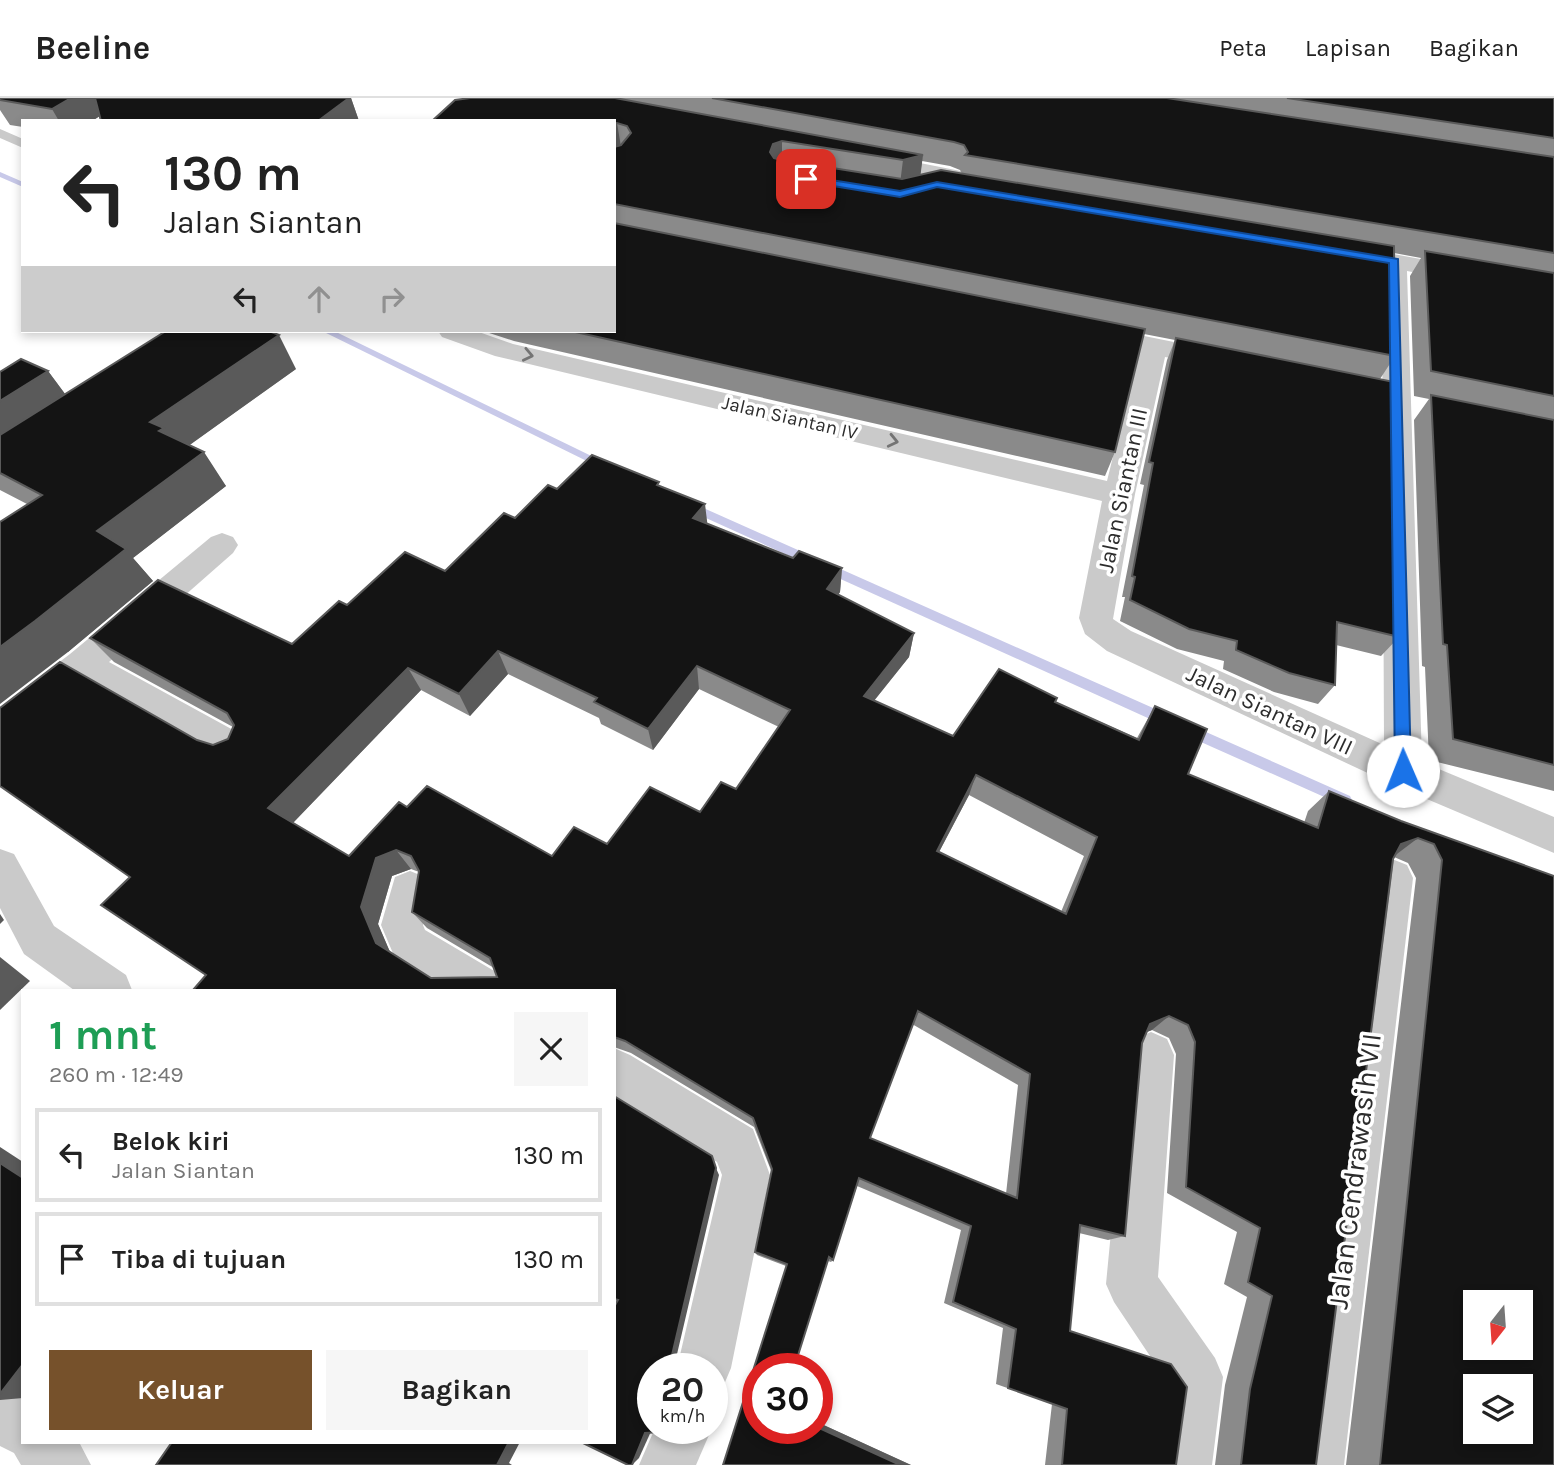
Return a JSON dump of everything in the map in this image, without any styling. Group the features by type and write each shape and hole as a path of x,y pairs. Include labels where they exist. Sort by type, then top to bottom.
{"street":[{"path":"850,157 1000,190 937,185 912,191"},
{"path":"1326,249 1554,290"},
{"path":"1394,261 1403,771"},
{"path":"1059,327 1248,366"},
{"name":"Jalan Siantan IV","path":"460,333 505,350 1119,494"},
{"name":"Jalan Siantan III","path":"1103,632 1097,625 1096,618 1119,494 1154,346"},
{"path":"0,728 83,664 222,545"},
{"name":"Jalan Siantan VIII","path":"1103,632 1403,771 1554,835"},
{"path":"83,664 233,748"},
{"path":"0,867 39,940 109,989"},
{"name":"Jalan Cendrawasih VII","path":"1316,1465 1392,878"},
{"path":"410,890 402,925 410,944 483,989"},
{"path":"1151,1055 1132,1284 1196,1377 1184,1465"},
{"path":"616,1072 736,1146 746,1175 707,1353"},
{"path":"0,1409 21,1427"},
{"path":"39,1444 63,1465"},
{"path":"667,1465 677,1444"}],"lane":[{"path":"0,133 21,143"}],"building":[{"path":"0,98 71,98 52,109"},
{"path":"95,98 349,98 321,119 100,119"},
{"path":"615,98 923,155 903,160 782,141 773,144 770,152 774,158 782,160 902,179 941,170 1394,246 1395,356 616,204 616,146 621,145 631,133 627,126 616,123 616,119 434,119 455,100"},
{"path":"712,98 1167,98 1554,157 1554,253 965,155 968,152 964,145 954,142"},
{"path":"1287,98 1554,98 1554,138"},
{"path":"616,223 1145,329 1115,452 580,333 616,333"},
{"path":"1425,251 1554,273 1554,396 1431,371"},
{"path":"163,333 279,335 150,422 164,428 159,431 204,452 97,531 126,549 0,647 0,522 42,495 0,473 0,435"},
{"path":"1176,338 1394,382 1399,637 1337,622 1335,685 1289,673 1236,650 1237,641 1189,629 1130,600 1153,463 1149,462"},
{"path":"21,359 48,371 0,401 0,372"},
{"path":"1431,395 1554,420 1554,765 1453,739 1447,645 1443,644"},
{"path":"592,455 705,504 693,518 793,558 799,551 842,568 827,589 914,633 864,696 953,736 999,669 1057,698 1055,702 1139,740 1155,706 1207,729 1188,774 1318,828 1329,791 1401,821 1554,876 1554,1465 1380,1465 1442,860 1434,844 1418,838 1401,844 1393,859 1316,1465 1241,1465 1250,1389 1272,1296 1248,1282 1260,1228 1186,1187 1195,1042 1188,1025 1169,1016 1150,1024 1142,1043 1125,1236 1080,1225 1070,1331 1171,1364 1187,1387 1176,1465 1062,1465 1067,1409 1008,1388 1016,1329 953,1302 971,1226 859,1178 833,1260 829,1257 799,1353 759,1353 787,1264 755,1252 772,1169 753,1118 616,1038 616,989 194,989 206,975 101,905 130,877 0,786 0,708 60,662 197,740 213,745 228,739 234,725 227,713 90,638 158,580 292,644 339,601 347,605 405,552 445,571 504,513 515,518 548,485 557,489","holes":["498,651 597,698 594,702 648,729 697,666 790,710 736,789 721,782 700,812 650,787 607,844 574,827 552,856 427,786 407,807 399,802 349,856 268,808 408,668 459,694","976,775 1097,837 1066,914 937,851","396,850 411,856 419,871 412,912 490,958 497,977 431,978 376,943 361,907 376,858","918,1011 1030,1074 1017,1198 870,1138"]},
{"path":"616,1097 712,1156 716,1168 673,1353 637,1353 637,1444 641,1444 632,1465 585,1444 616,1444"},
{"path":"0,1163 21,1177 21,1367 0,1394"},
{"path":"742,1405 742,1444 833,1444 833,1434 900,1465 723,1465"},
{"path":"171,1444 508,1444 497,1465 156,1465"}],"waterway":[{"path":"0,174 21,184"},
{"path":"331,333 605,465"},
{"path":"690,506 1166,720"},
{"path":"1188,730 1345,800"}],"route":[{"path":"806,179 900,194 937,185 1394,261 1403,771"}]}
